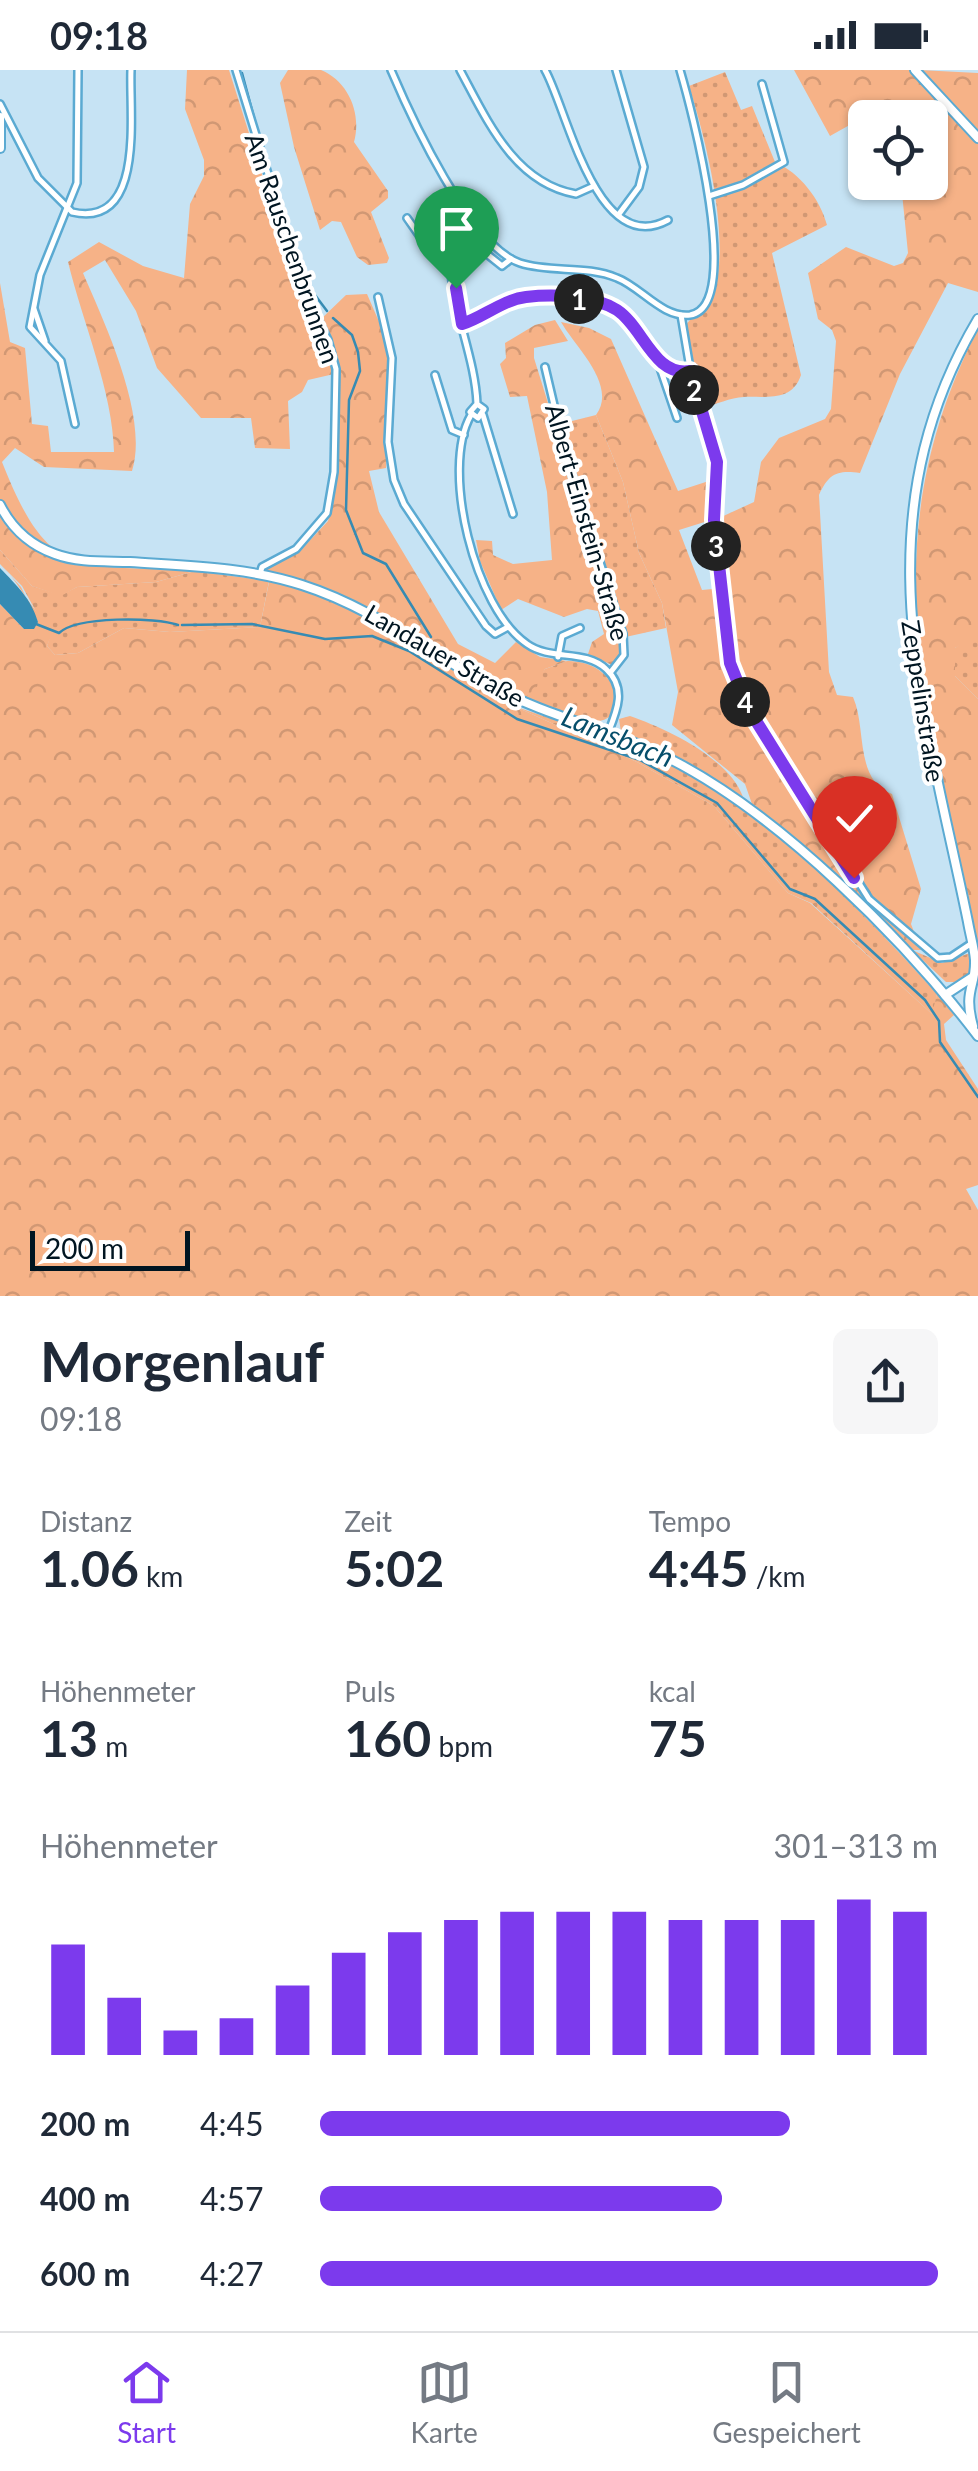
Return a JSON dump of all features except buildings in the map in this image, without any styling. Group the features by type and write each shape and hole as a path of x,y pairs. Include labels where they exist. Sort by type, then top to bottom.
{"main road":[{"path":"914,70 978,138"},
{"path":"0,118 0,148"},
{"name":"Zeppelinstraße","path":"976,1033 972,943 924,733 912,656 910,570 918,473 952,372 978,318"},
{"name":"Landauer Straße","path":"0,505 24,536 59,556 260,574 357,605 496,689 688,768 745,807 848,894 976,1033"},
{"path":"947,998 971,979"}],"street":[{"path":"75,424 62,361 30,330 33,305 79,168 78,70"},
{"path":"0,104 38,178 67,210 81,214 102,210 126,184 131,70"},
{"name":"Am Rauschenbrunnen","path":"236,70 304,290 328,340 336,369 334,472 327,513 304,542 264,565 260,574"},
{"path":"391,70 440,170 480,229 512,259 612,276 681,314 698,312 712,284 709,196 680,70"},
{"path":"460,70 495,132 532,176 571,194 582,194 594,186"},
{"path":"545,70 563,106 582,166 594,186 619,214 642,225 668,220"},
{"path":"616,70 644,167 640,187 619,214"},
{"path":"709,196 743,186 784,162 762,84"},
{"path":"407,218 433,255 450,253"},
{"path":"512,259 506,266 499,265 464,238 452,241 450,253 476,404 464,435 460,489 468,534 482,578 508,628 530,646 558,657 589,659 610,672"},
{"path":"378,297 392,350 388,442 394,480 404,504 486,626 496,634 508,628"},
{"path":"462,324 524,297 588,299 607,304 627,318 657,358 675,371 690,371"},
{"path":"681,314 690,371 717,462 714,520 724,637 742,696 854,878 882,914 938,958 951,957 972,943"},
{"path":"657,358 677,418"},
{"name":"Albert-Einstein-Straße","path":"546,366 563,444 623,634 624,654 610,672 619,697 608,733"},
{"path":"435,375 452,430 464,435"},
{"path":"476,404 482,406 489,423 514,514"},
{"path":"471,415 483,415"},
{"path":"558,657 562,636 580,628"}],"green space":[{"path":"187,70 229,70 300,294 330,350 334,374 308,380 302,392 288,401 290,449 255,448 251,418 201,418 157,368 136,311 105,260 83,273 113,344 130,398 136,449 132,471 44,467 15,448 2,462 36,529 53,548 72,559 122,568 195,571 156,582 77,587 61,596 32,586 0,550 0,283 10,342 25,348 32,424 48,426 51,452 114,452 109,406 68,262 99,242 143,266 184,278 190,204 204,176 204,160 185,109"},
{"path":"288,70 321,70 339,82 351,99 356,120 354,142 388,191 388,198 371,212 389,258 387,263 368,265 357,257 341,222 332,221 320,230 294,147 280,83"},
{"path":"794,70 912,70 940,100 848,100 848,126 830,136"},
{"path":"919,70 978,73 978,292 948,283 900,374 860,473 834,475 819,495 829,672 837,695 853,697 872,777 892,794 921,889 911,924 921,950 912,950 831,870 752,804 745,784 672,725 678,692 662,603 639,553 623,482 596,415 602,391 598,379 561,322 589,328 611,339 678,491 715,479 711,520 679,530 702,590 723,588 719,518 754,502 761,462 779,438 825,419 831,409 836,341 832,330 818,319 808,273 846,247 894,266 903,263 908,253 903,200 948,200 948,108 972,134 977,130"},
{"path":"725,72 741,110 752,106 775,162 808,188 827,225 772,253 801,375 797,384 778,396 739,398 703,408 685,327 712,300 720,245 709,161 689,86"},
{"path":"367,294 387,340 391,380 386,468 369,471 379,512 458,644 495,663 516,642 540,657 567,661 545,669 534,690 514,706 637,762 714,806 788,893 810,903 932,1014 937,994 954,1015 944,1024 946,1040 978,1089 978,1185 966,1189 978,1210 978,1296 0,1296 0,604 24,629 38,622 26,597 54,629 47,646 55,655 78,653 124,628 170,632 260,627 269,582 264,570 300,551 328,521 334,497 338,371 320,320 346,295"},
{"path":"555,320 568,341 534,348 534,358 621,638 622,655 612,665 588,654 592,642 604,634 598,611 587,609 564,617 518,599 501,610 480,561 476,540 492,541 493,555 513,564 552,560 547,492 527,396 510,397 500,364 506,358 505,343 535,325"},
{"path":"978,329 978,635 955,648 955,676 978,699 978,953 928,714 918,639 916,564 924,488 943,410"},
{"path":"596,415 623,482 639,553 662,603 666,628 621,638 552,426"},
{"path":"0,550 32,586 61,595 77,587 156,582 195,571 269,581 260,627 170,632 124,628 78,653 55,655 47,646 50,637 22,586 0,564"},
{"path":"978,635 978,699 955,676 955,648"},
{"path":"567,661 584,663 608,678 616,700 609,717 581,720 524,698 545,669"},
{"path":"514,706 649,755 691,776 759,822 853,904 937,994 933,1015 811,903 788,893 714,806 637,762"},
{"path":"630,716 678,737 711,758 736,783 743,797 666,751 621,732 619,719"},
{"path":"912,950 942,963 970,953 970,972 960,982 946,982"}],"water":[{"path":"0,568 32,606 38,622 34,629 24,629 0,604"}],"waterway":[{"path":"242,73 256,125"},
{"path":"276,190 306,283 327,311"},
{"path":"333,318 352,335 360,371 349,400 346,510 363,553 386,564 431,637"},
{"name":"Lamsbach","path":"36,624 59,633 82,623 117,620 178,625"},
{"name":"Lamsbach","path":"182,625 252,624 325,639 372,636 409,651 517,719 640,760 717,803 790,889 815,899 925,1000 939,1021 940,1042 978,1097"}],"route":[{"path":"456,288 462,324 524,297 588,299 607,304 632,323 660,362 675,371 690,371 717,462 714,520 724,637 730,663 748,708 854,878"}]}
